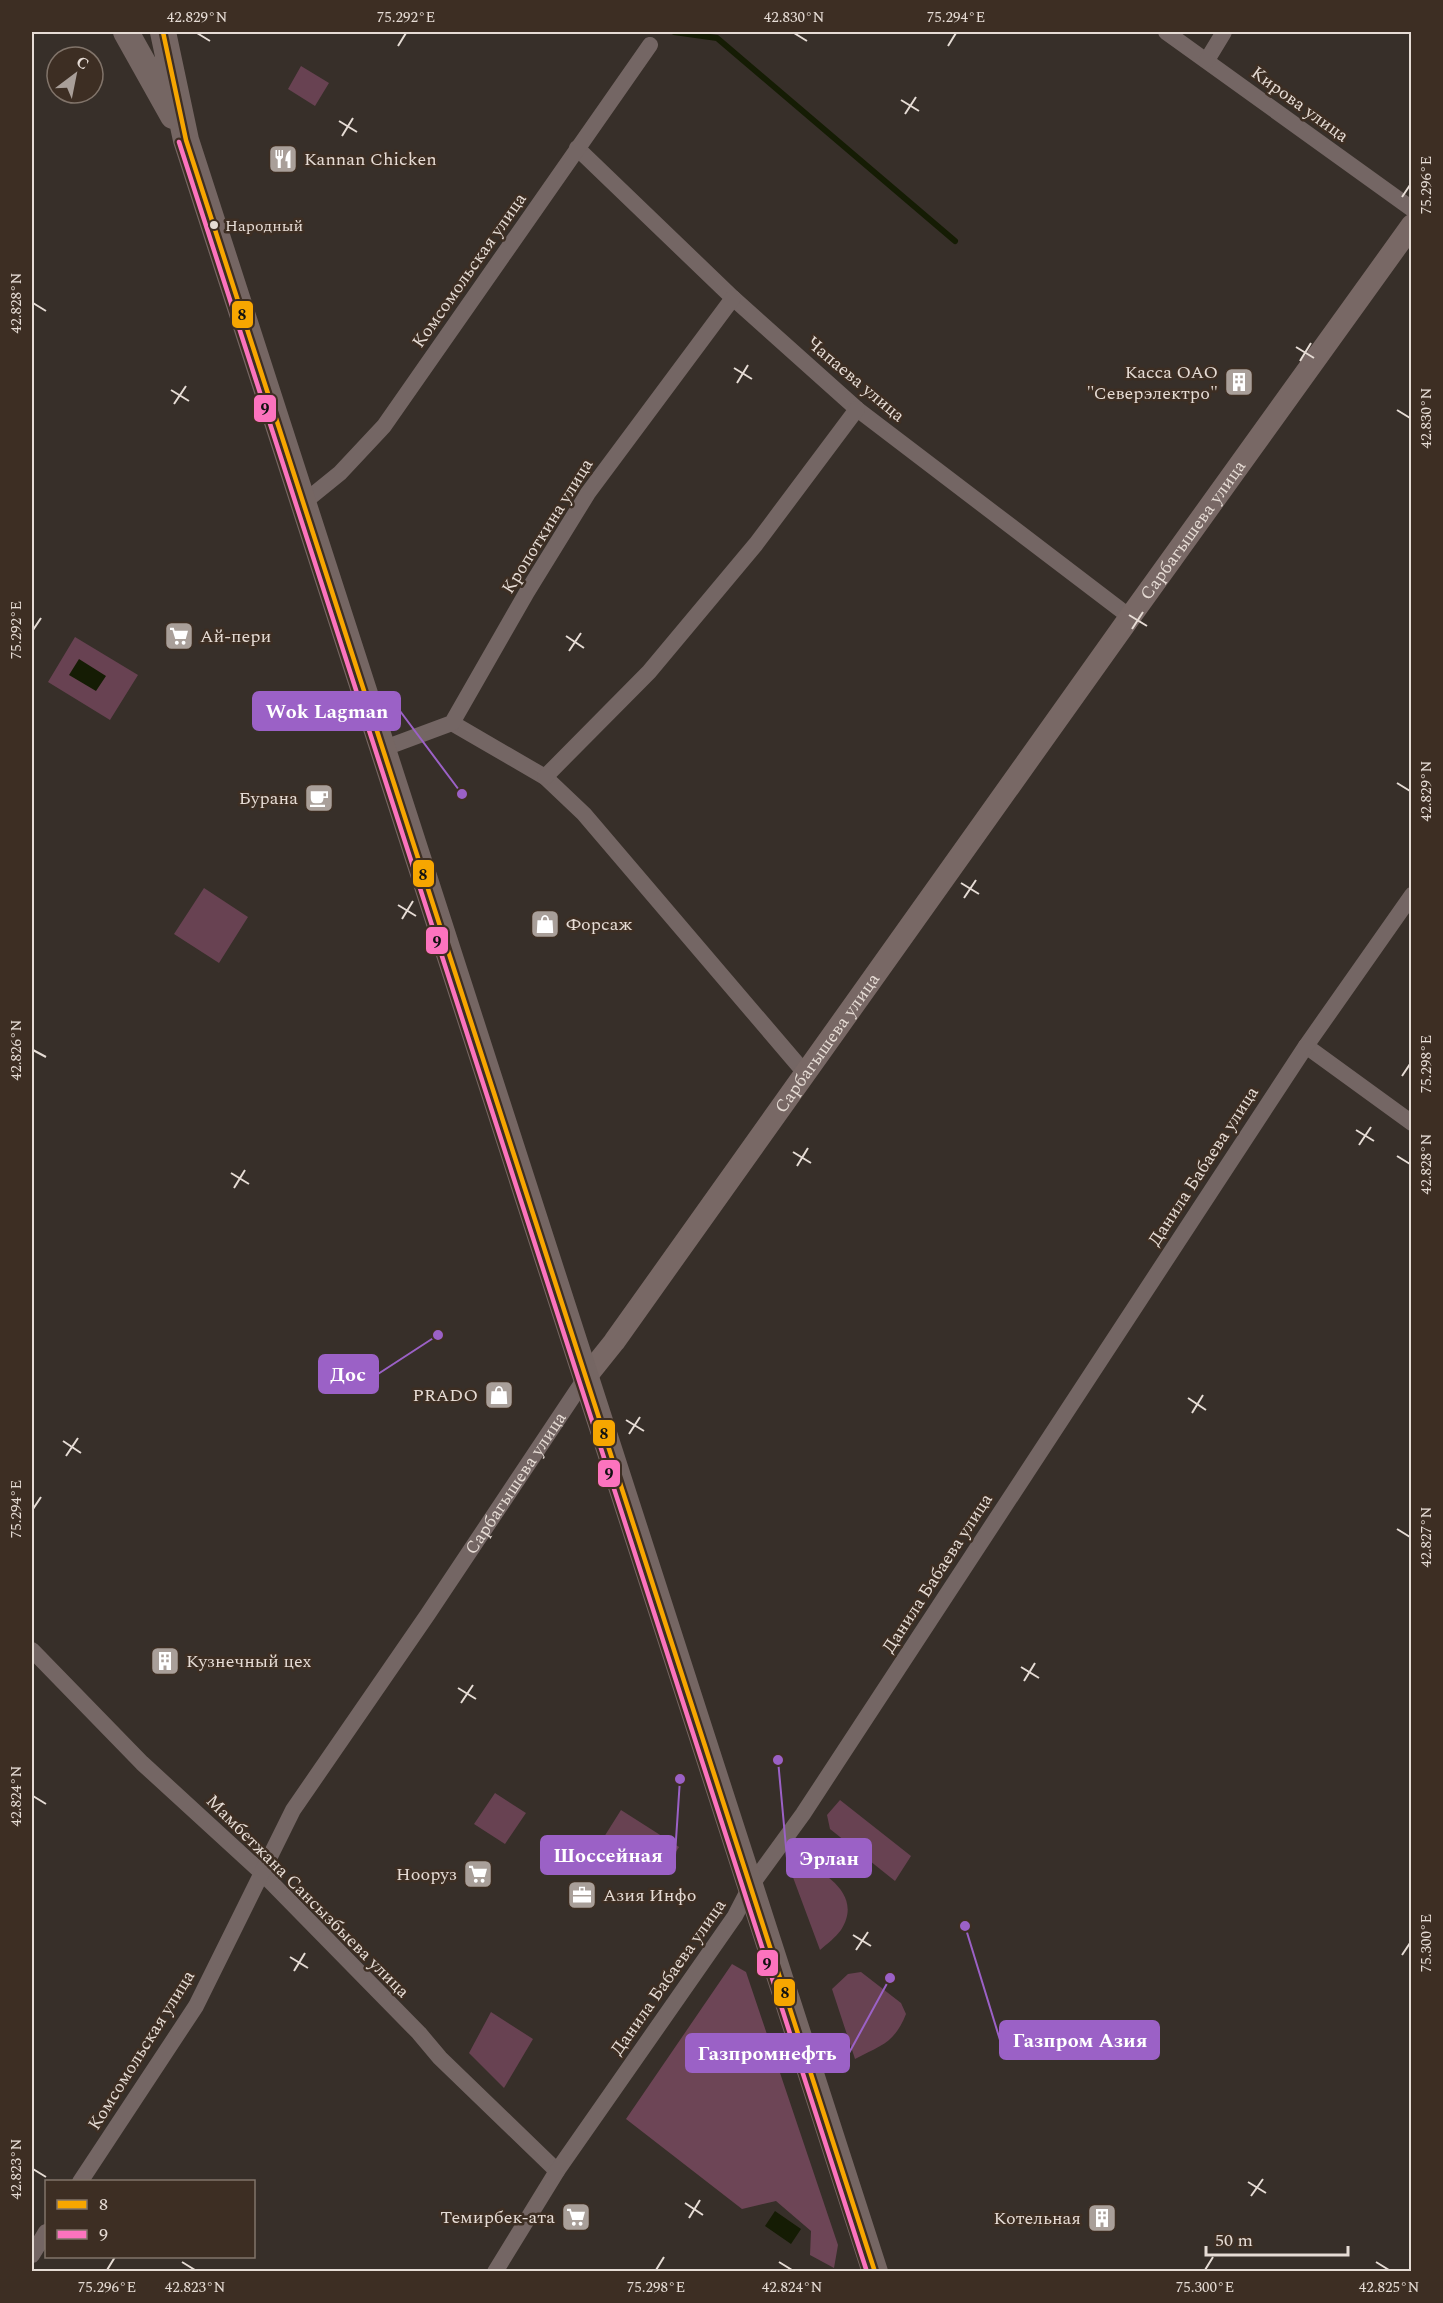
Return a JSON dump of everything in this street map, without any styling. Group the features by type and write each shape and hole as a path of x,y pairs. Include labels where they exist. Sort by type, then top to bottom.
{"main road":[{"path":"107,32 132,41 186,140"},
{"path":"164,32 186,140 875,2271"}],"street":[{"name":"Кирова улица","path":"1166,32 1412,208"},
{"path":"1207,60 1224,32"},
{"name":"Комсомольская улица","path":"303,503 340,472 384,426 650,45"},
{"name":"Чапаева улица","path":"577,148 733,298 857,409 1130,617"},
{"name":"Сарбагышева улица","path":"262,1873 293,1810 428,1614 586,1377 614,1342 1412,225"},
{"name":"Кропоткина улица","path":"452,723 527,592 588,493 733,298"},
{"path":"545,777 649,672 756,544 857,409"},
{"path":"382,748 452,723 545,777 584,814 805,1073"},
{"name":"Данила Бабаева улица","path":"495,2271 556,2171 735,1916 750,1887 809,1804 1306,1046 1412,895"},
{"path":"1306,1046 1412,1123"},
{"name":"Мамбетжана Сансызбыева улица","path":"32,1650 142,1762 262,1873 419,2033 440,2058 556,2171"},
{"name":"Комсомольская улица","path":"81,2180 196,2006 262,1873"},
{"path":"32,2255 45,2234"}],"shaded area":[{"path":"301,66 329,83 315,106 288,89"},
{"path":"75,637 138,675 110,720 48,682"},
{"path":"79,659 106,676 96,691 69,675"},
{"path":"204,888 248,917 219,963 174,934"},
{"path":"495,1793 526,1813 505,1844 474,1824"},
{"path":"840,1800 911,1856 895,1881 830,1829 827,1815"},
{"path":"621,1810 679,1847 662,1874 604,1837"},
{"path":"800,1859 830,1879 845,1896 848,1906 847,1918 841,1930 820,1950 791,1872"},
{"path":"732,1964 746,1972 838,2245 834,2268 810,2255 811,2231 776,2201 742,2209 626,2119"},
{"path":"861,1972 901,2003 906,2014 897,2032 891,2038 855,2059 832,1989 848,1974"},
{"path":"491,2012 533,2039 504,2088 469,2053"},
{"path":"775,2211 801,2229 791,2244 765,2226"}],"waterway":[{"path":"674,32 717,38 955,241"}],"transit line":[{"name":"8","path":"163,32 186,140 875,2272"},
{"name":"9","path":"179,142 867,2272"}],"place":[{"name":"Kannan Chicken","path":"283,159"},
{"name":"Народный","path":"214,225"},
{"name":"Касса ОАО \"Северэлектро\"","path":"1239,382"},
{"name":"Ай-пери","path":"179,636"},
{"name":"Wok Lagman","path":"462,794"},
{"name":"Бурана","path":"319,798"},
{"name":"Форсаж","path":"545,924"},
{"name":"Дос","path":"438,1335"},
{"name":"PRADO","path":"499,1395"},
{"name":"Кузнечный цех","path":"165,1661"},
{"name":"Эрлан","path":"778,1760"},
{"name":"Шоссейная","path":"680,1779"},
{"name":"Нооруз","path":"478,1874"},
{"name":"Азия Инфо","path":"582,1895"},
{"name":"Газпром Азия","path":"965,1926"},
{"name":"Газпромнефть","path":"890,1978"},
{"name":"Темирбек-ата","path":"576,2217"},
{"name":"Котельная","path":"1102,2218"}]}
